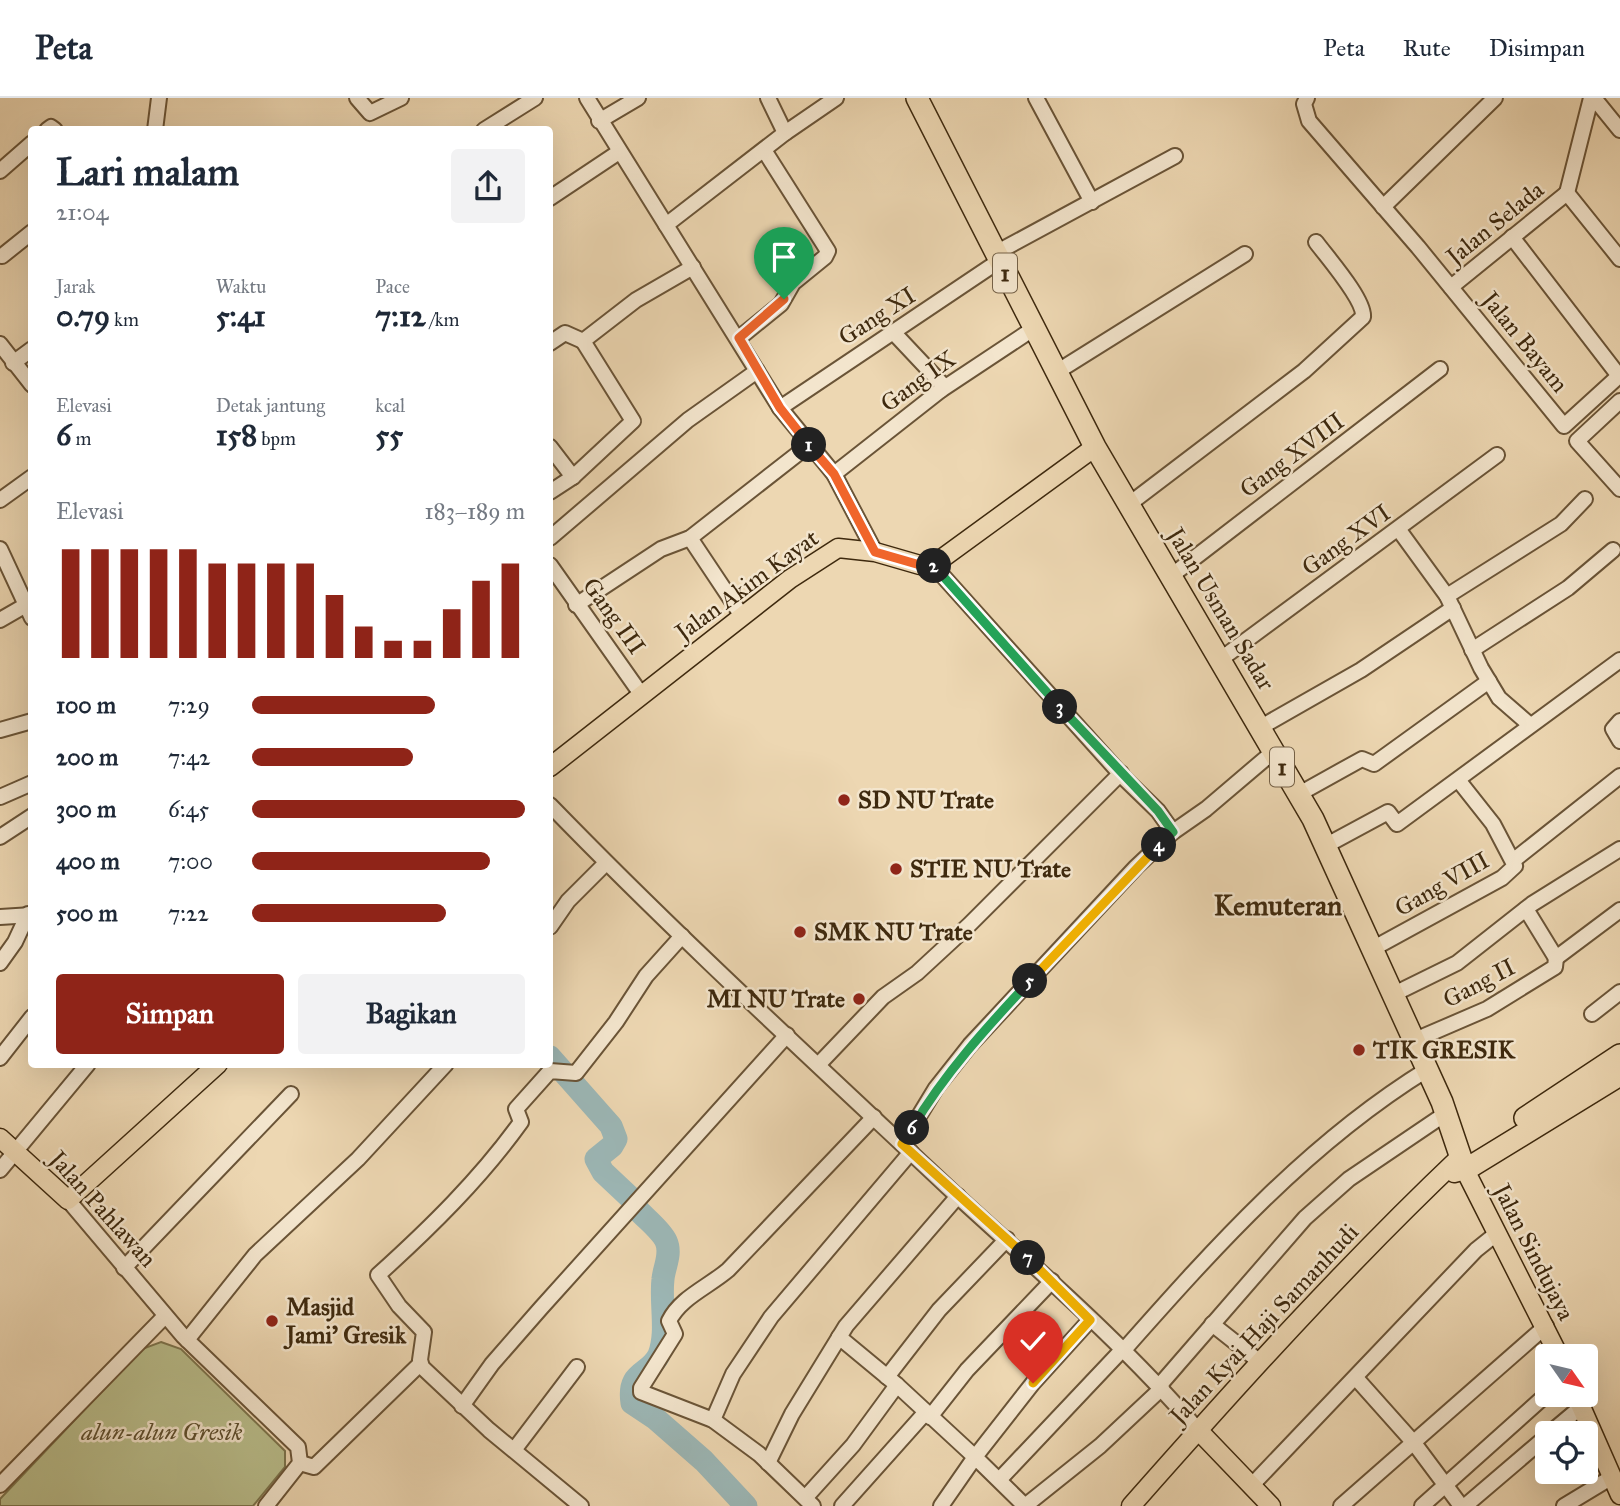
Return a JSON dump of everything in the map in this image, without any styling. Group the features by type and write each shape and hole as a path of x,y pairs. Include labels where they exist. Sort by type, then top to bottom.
{"highway":[{"name":"Jalan Usman Sadar","path":"917,98 1095,447 1261,727 1325,846 1428,1069 1462,1163"},
{"path":"1462,1163 1620,1055"},
{"path":"1462,1163 1620,1075"}],"main road":[{"path":"933,565 1095,447"},
{"name":"Jalan Akim Kayat","path":"553,765 742,616 838,548 875,552 920,565 933,565"},
{"path":"68,1200 214,1068"},
{"name":"Jalan Pahlawan","path":"0,1138 68,1200"},
{"name":"Jalan Kyai Haji Samanhudi","path":"1131,1506 1260,1362 1436,1180 1462,1163"},
{"name":"Jalan Sindujaya","path":"1462,1163 1554,1344"},
{"path":"1581,1407 1620,1495"},
{"path":"1198,1430 1269,1505"}],"street":[{"path":"156,126 159,98"},
{"path":"357,98 370,113 401,98"},
{"path":"490,126 535,98"},
{"path":"587,98 599,121 739,338 780,408 834,474 875,552"},
{"path":"599,121 638,98"},
{"path":"768,98 785,132"},
{"path":"666,225 785,132 836,98"},
{"path":"1037,98 1092,202"},
{"name":"Jalan Bayam","path":"1307,98 1304,104 1309,121 1451,287 1564,426 1619,375"},
{"path":"1383,206 1495,98"},
{"path":"1592,98 1619,127"},
{"path":"1592,98 1567,193 1620,259"},
{"path":"0,171 28,146"},
{"path":"739,338 781,304 793,283 828,251 764,150"},
{"path":"553,196 619,152"},
{"name":"Gang XI","path":"780,408 890,333 894,333 997,258 1175,156"},
{"name":"Jalan Selada","path":"1451,287 1567,193"},
{"path":"1,255 28,235"},
{"path":"1512,237 1619,375"},
{"path":"1128,505 1304,371 1363,317 1363,310 1356,298 1316,242"},
{"path":"1055,373 1245,254"},
{"path":"583,341 636,300 693,267"},
{"name":"Gang IX","path":"834,474 940,390 1033,329"},
{"path":"894,333 942,384 940,390"},
{"path":"553,341 565,334 583,341 633,421 573,477 553,490"},
{"path":"0,344 28,380"},
{"path":"13,363 28,352"},
{"name":"Gang XVIII","path":"1171,576 1440,369"},
{"path":"553,535 688,420 757,371"},
{"path":"1620,401 1577,441 1620,489"},
{"path":"576,605 661,549 690,538 808,445"},
{"path":"553,451 573,477"},
{"name":"Gang XVI","path":"1221,659 1497,455"},
{"path":"0,500 28,480"},
{"path":"1261,727 1361,670 1450,602 1562,524 1584,499"},
{"path":"1399,530 1450,602 1472,650 1499,698 1530,725"},
{"path":"690,538 742,616"},
{"path":"0,549 28,609"},
{"path":"1472,650 1568,588 1613,550"},
{"path":"933,565 1173,832"},
{"name":"Gang III","path":"553,570 641,694"},
{"path":"0,620 28,611"},
{"path":"1325,846 1388,813 1397,824 1620,660"},
{"path":"1298,794 1362,759 1374,764 1489,681"},
{"path":"1620,721 1613,729 1620,741"},
{"path":"0,730 28,722"},
{"path":"713,1420 733,1374 771,1317 842,1237 906,1148 936,1088 970,1045 1136,867 1173,832 1206,810 1273,752"},
{"path":"819,1064 883,997 917,973 969,925 1121,773"},
{"path":"1514,860 1620,776"},
{"name":"Gang VIII","path":"1374,948 1502,878 1515,866 1493,824 1459,781"},
{"path":"0,797 28,785"},
{"path":"553,809 682,936 906,1148 1052,1281 1161,1387 1198,1430"},
{"path":"0,837 28,819"},
{"path":"1394,994 1457,963 1526,909 1620,849"},
{"path":"553,923 568,901 606,863"},
{"path":"1526,909 1556,958 1620,909"},
{"path":"0,917 28,915"},
{"path":"0,963 28,919"},
{"path":"266,1506 300,1463 314,1467 421,1364 424,1332 399,1306 378,1275 422,1235 500,1150 521,1122 516,1109 543,1076 550,1071 574,1074 616,1022 646,976 682,936"},
{"name":"Gang II","path":"1415,1040 1488,1009 1555,967 1556,958"},
{"path":"1592,1014 1620,992"},
{"path":"0,1058 28,1022"},
{"path":"461,1406 492,1364 787,1035"},
{"path":"0,1170 85,1068"},
{"path":"187,1340 255,1255 358,1159 442,1068"},
{"path":"1000,1479 1248,1213 1391,1092 1428,1069"},
{"path":"124,1268 291,1094"},
{"path":"839,1338 892,1381 1000,1479 1025,1506 1100,1446 1161,1387 1284,1240 1340,1187 1445,1114"},
{"path":"874,1117 728,1270 709,1286 676,1306 669,1321 675,1334 643,1381 641,1392 713,1420 809,1501 853,1445 939,1310 1006,1239"},
{"path":"768,1464 792,1414 839,1338 958,1196"},
{"name":"Jalan Pahlawan","path":"68,1200 164,1316 298,1447 300,1463"},
{"path":"1252,1485 1476,1250 1496,1234"},
{"path":"842,1506 1052,1281"},
{"path":"0,1485 164,1316"},
{"path":"941,1506 1026,1392 1090,1320"},
{"path":"1212,1324 1260,1362"},
{"path":"1340,1506 1546,1326"},
{"path":"421,1364 461,1406 581,1506"},
{"path":"514,1450 577,1367"},
{"path":"1356,1378 1414,1443 1463,1506 1535,1447"},
{"path":"1422,1506 1535,1405"},
{"path":"1561,1421 1573,1407"},
{"path":"1564,1506 1612,1477"}],"green space":[{"name":"alun-alun Gresik","path":"161,1342 181,1349 285,1451 285,1467 253,1506 0,1506 0,1499 142,1349"}],"waterway":[{"path":"553,1060 611,1126 616,1139 612,1146 596,1159 603,1172 636,1203 637,1209 660,1233 668,1246 662,1288 662,1346 655,1362 636,1379 631,1392 632,1403 656,1419 704,1461 746,1506"}],"place":[{"name":"SD NU Trate","path":"844,800"},
{"name":"STIE NU Trate","path":"896,869"},
{"name":"SMK NU Trate","path":"800,932"},
{"name":"MI NU Trate","path":"859,999"},
{"name":"TIK GRESIK","path":"1359,1050"},
{"name":"Masjid Jami' Gresik","path":"272,1321"}],"district":[{"name":"Kemuteran","path":"1278,905"}],"route":[{"path":"784,299 739,338 780,408 834,474 875,552 920,565 933,565 1125,779 1158,811 1173,832 1136,867 970,1045 936,1088 902,1144 1052,1281 1090,1320 1033,1383"}]}
